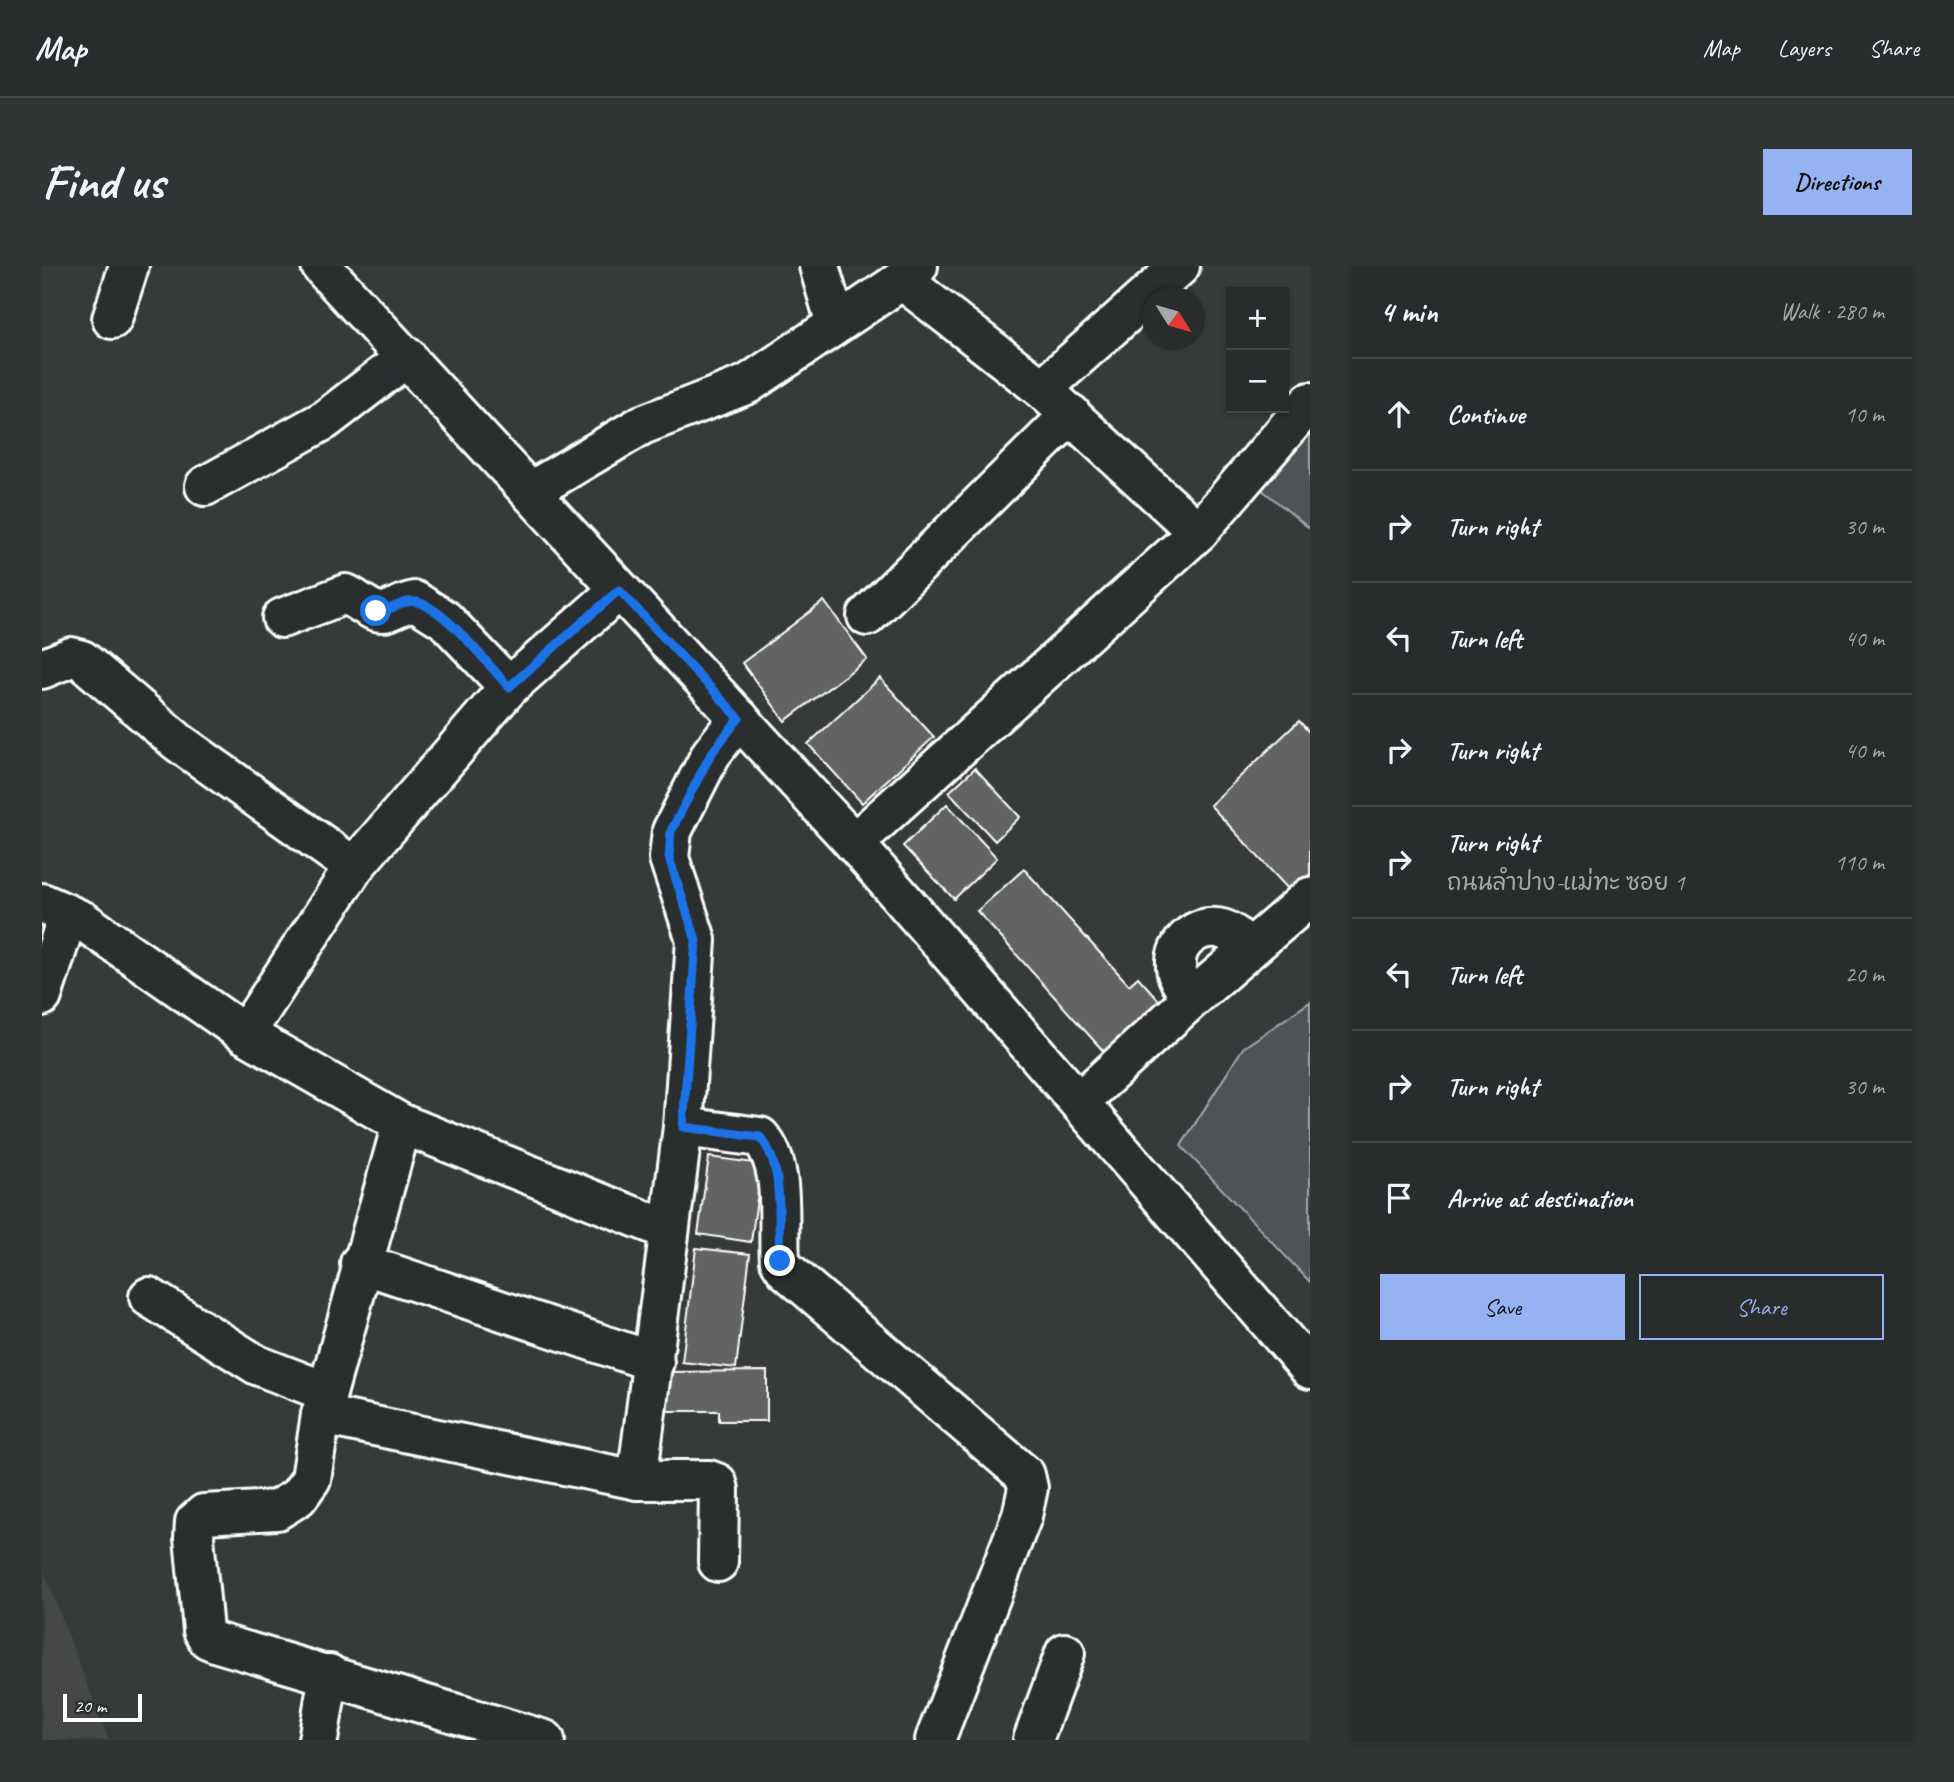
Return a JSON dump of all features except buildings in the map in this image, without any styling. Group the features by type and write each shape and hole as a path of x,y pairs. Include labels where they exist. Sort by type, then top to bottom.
{"street":[{"path":"112,319 129,266"},
{"path":"321,266 854,843 1310,1369"},
{"path":"819,266 836,324"},
{"path":"1042,389 1180,266"},
{"path":"531,491 642,425 748,384 910,273 1071,414 1198,532"},
{"path":"205,486 325,420 407,357"},
{"path":"854,843 1198,532 1310,402"},
{"path":"867,616 1071,414"},
{"path":"245,1034 354,867 509,687 619,590"},
{"path":"282,618 346,594 376,611 387,612 401,603 415,601 445,620 509,687"},
{"path":"42,670 71,657 82,660 178,742 354,867"},
{"path":"637,1480 683,1127 696,940 669,858 671,831 711,754 739,718"},
{"path":"1079,1102 1194,997 1310,897"},
{"path":"42,996 55,909 83,921 245,1034 402,1124 668,1230"},
{"path":"402,1124 360,1263 324,1404 311,1479 298,1497 277,1510 204,1514 195,1522 194,1538 203,1630 208,1639 329,1674 474,1729 545,1740"},
{"path":"683,1127 760,1137 769,1147 775,1164 780,1261 786,1270 1026,1475 1028,1488 1022,1516 935,1740"},
{"path":"360,1263 654,1362"},
{"path":"149,1297 324,1404 637,1480 709,1480 717,1483 719,1562"},
{"path":"1033,1740 1065,1653"},
{"path":"318,1740 329,1674"}],"shaded area":[{"path":"1310,412 1310,529 1239,471"},
{"path":"1310,1002 1310,1282 1181,1146 1243,1048"},
{"path":"42,1566 82,1671 109,1740 42,1740"}],"route":[{"path":"376,611 387,612 401,603 415,601 426,606 445,620 509,687 619,590 739,718 711,754 671,831 669,858 696,940 683,1127 760,1137 769,1147 775,1164 780,1261"}]}
